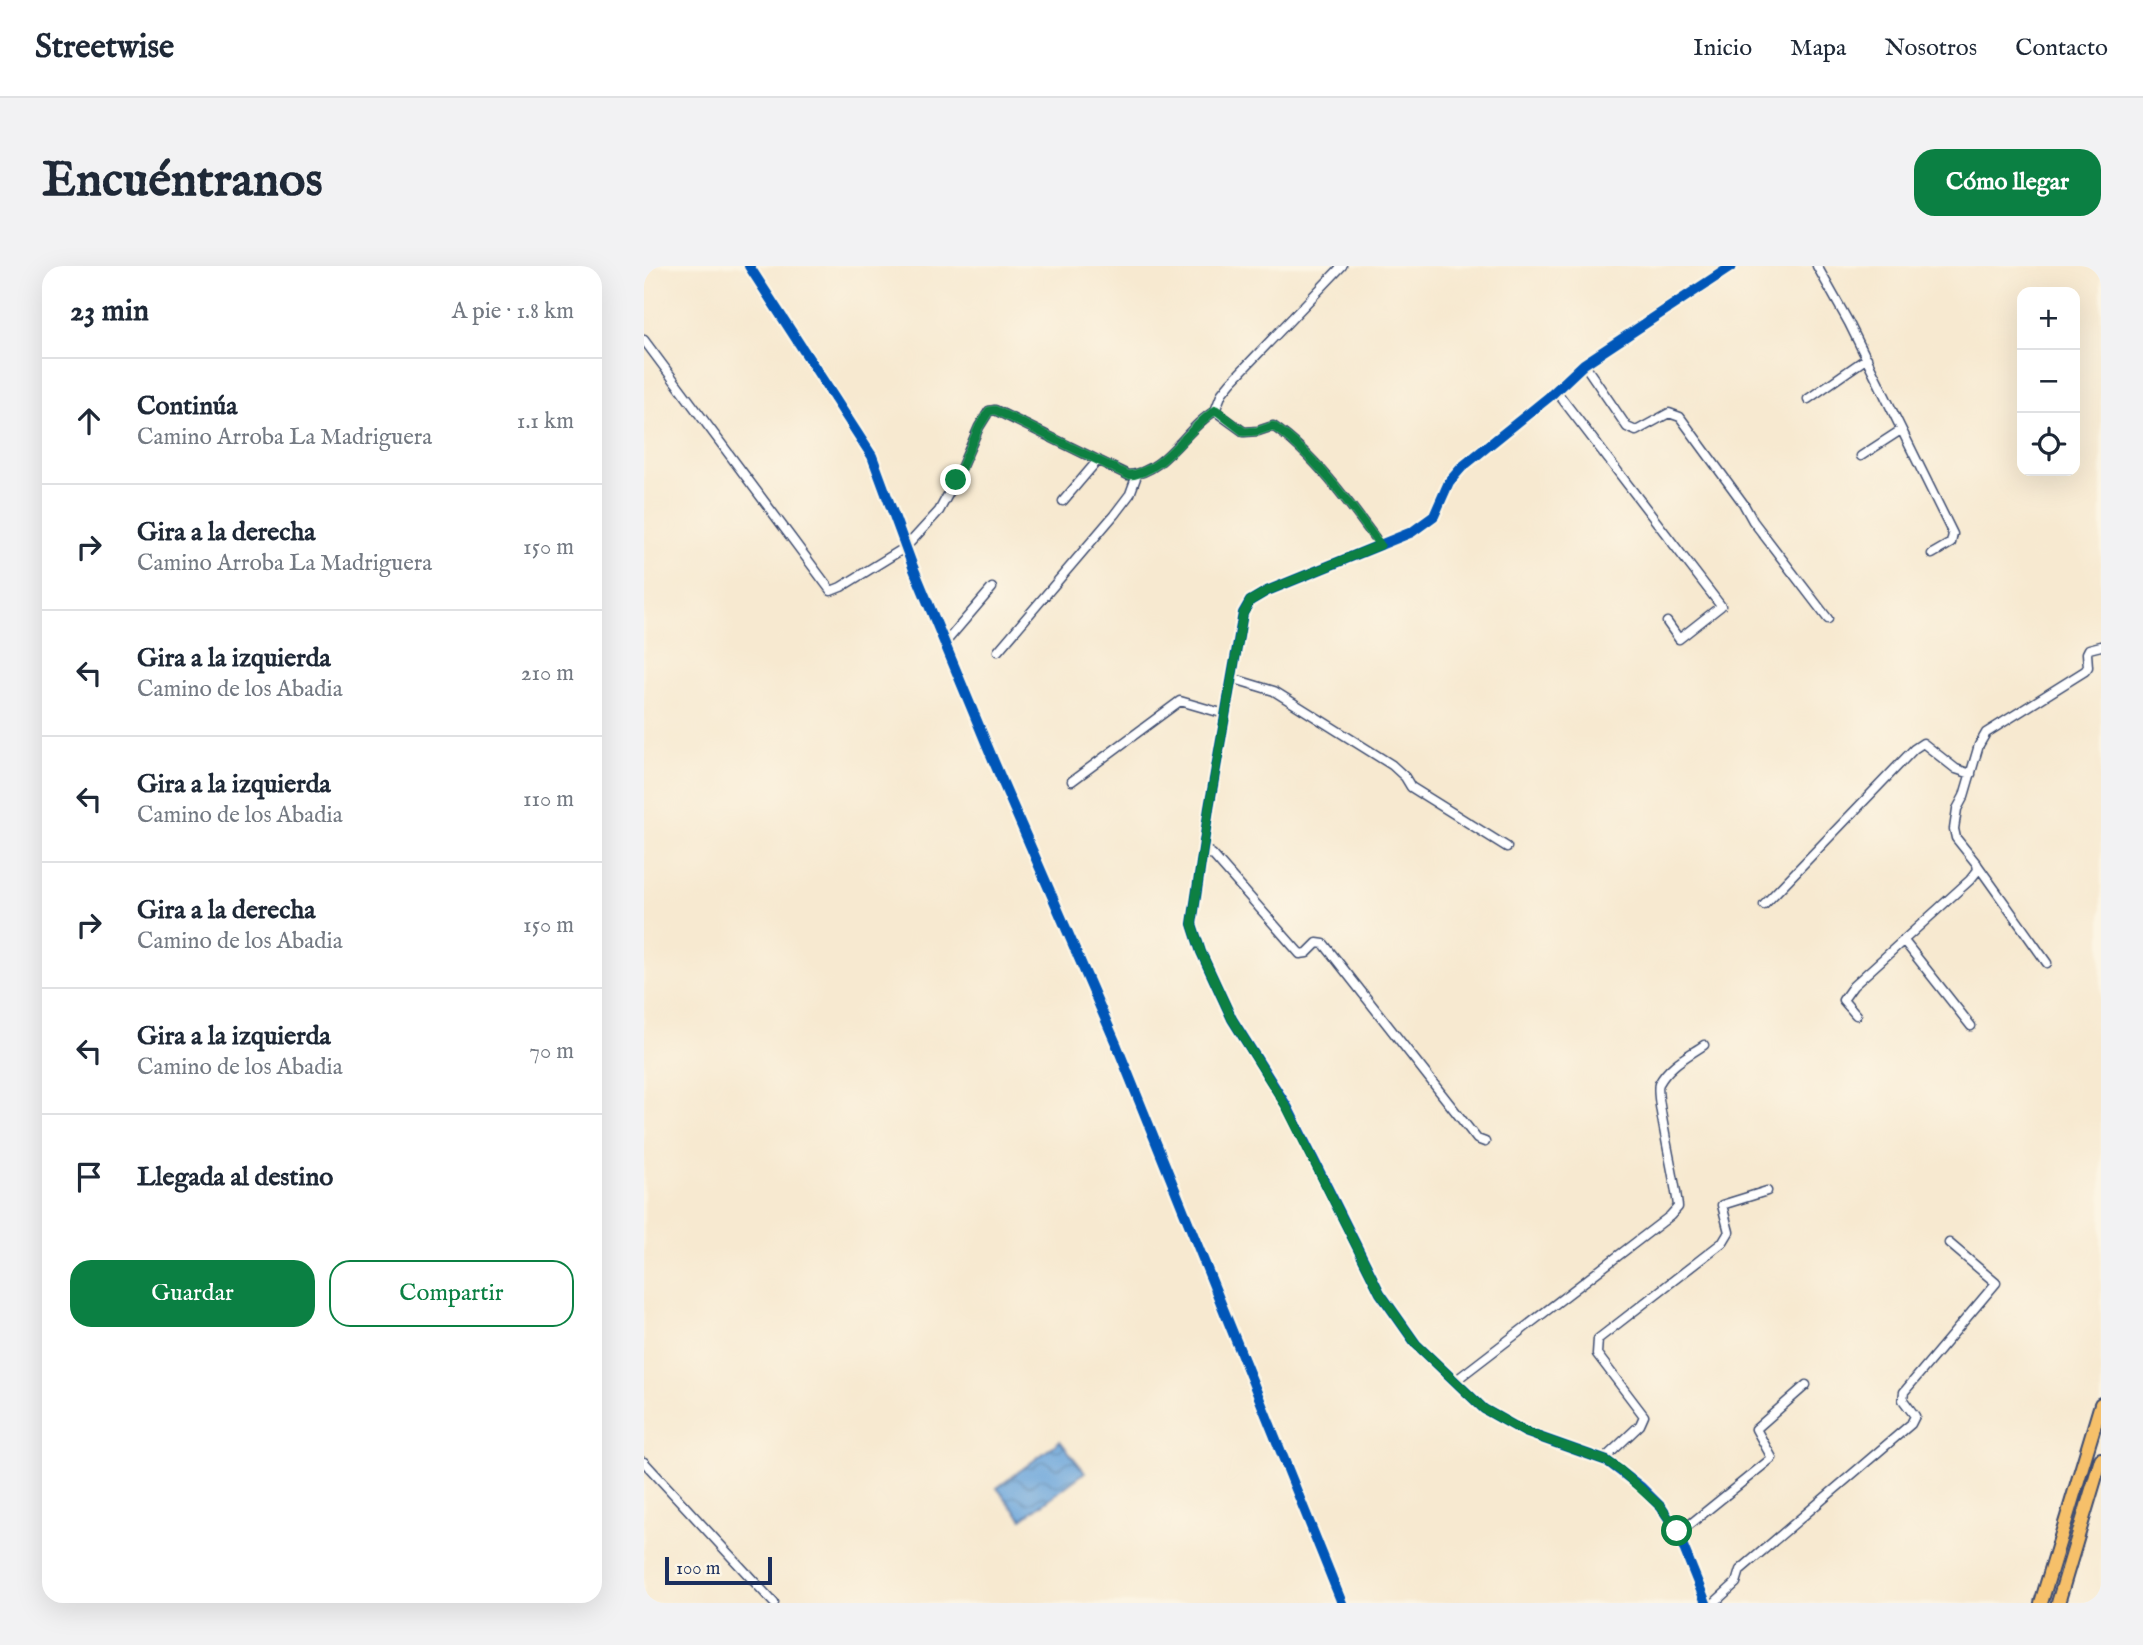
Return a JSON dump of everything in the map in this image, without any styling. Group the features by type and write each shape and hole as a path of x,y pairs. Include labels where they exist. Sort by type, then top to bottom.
{"highway":[{"path":"2042,1603 2101,1405"},
{"path":"2058,1603 2101,1459"}],"street":[{"path":"749,266 872,456 945,643 1117,1046 1342,1603"},
{"path":"644,340 831,591 906,547 939,511 989,411 995,410 1128,475 1142,475 1165,457 1203,418 1215,411 1222,393 1342,266"},
{"path":"1817,266 1867,358 1953,534 1951,542 1932,554"},
{"path":"1706,1603 1678,1534 1661,1507 1641,1487 1604,1460 1543,1439 1484,1409 1416,1344 1380,1293 1287,1108 1232,1019 1201,952 1192,924 1231,678 1243,614 1250,601 1267,591 1412,532 1434,516 1449,482 1462,467 1556,391 1584,364 1729,267"},
{"path":"1808,399 1867,358"},
{"path":"1584,364 1627,427 1636,431 1669,413 1680,417 1743,503 1753,521 1828,619"},
{"path":"1556,391 1721,606 1679,639 1667,622"},
{"path":"1215,411 1244,432 1273,426 1286,435 1343,496 1380,545"},
{"path":"1861,456 1901,430"},
{"path":"1063,501 1098,460"},
{"path":"998,651 1130,494 1136,475"},
{"path":"945,643 992,588"},
{"path":"2047,963 1956,838 1954,829 1957,809 1979,745 1986,733 2085,671 2088,667 2087,653 2094,646 2101,646"},
{"path":"1231,678 1274,691 1328,724 1392,765 1411,787 1507,847"},
{"path":"1072,781 1180,701 1225,714"},
{"path":"1764,905 1914,749 1923,743 1956,769 1971,774"},
{"path":"1203,848 1212,854 1300,954 1307,953 1317,943 1324,944 1477,1139 1485,1142"},
{"path":"1856,1015 1843,1000 1853,986 1970,880 1978,870 1976,863"},
{"path":"1904,941 1971,1026"},
{"path":"1455,1381 1670,1216 1678,1206 1658,1085 1674,1065 1704,1045"},
{"path":"1604,1460 1640,1425 1644,1416 1597,1354 1598,1339 1723,1242 1729,1232 1722,1205 1767,1191"},
{"path":"1714,1603 1737,1583 1740,1570 1911,1424 1916,1416 1903,1400 1904,1392 1996,1283 1949,1243"},
{"path":"1678,1534 1772,1458 1756,1430 1806,1385"},
{"path":"644,1462 774,1603"}],"water":[{"path":"1060,1441 1085,1472 1022,1519 997,1488"}],"cycle path":[{"path":"749,266 872,456 913,567 1117,1046 1342,1603"},
{"path":"1706,1603 1677,1531 1661,1507 1641,1487 1607,1461 1525,1432 1484,1409 1416,1344 1380,1293 1288,1108 1232,1019 1201,952 1192,924 1243,613 1250,601 1267,591 1412,532 1434,516 1449,482 1462,467 1549,397 1584,364 1732,266"}],"route":[{"path":"956,480 979,427 989,411 995,410 1128,475 1142,475 1165,457 1203,418 1216,410 1244,432 1273,426 1286,435 1343,496 1380,545 1267,591 1250,601 1243,614 1192,924 1201,952 1232,1019 1287,1108 1380,1293 1416,1344 1484,1409 1525,1432 1607,1461 1620,1470 1661,1507 1677,1531"}]}
